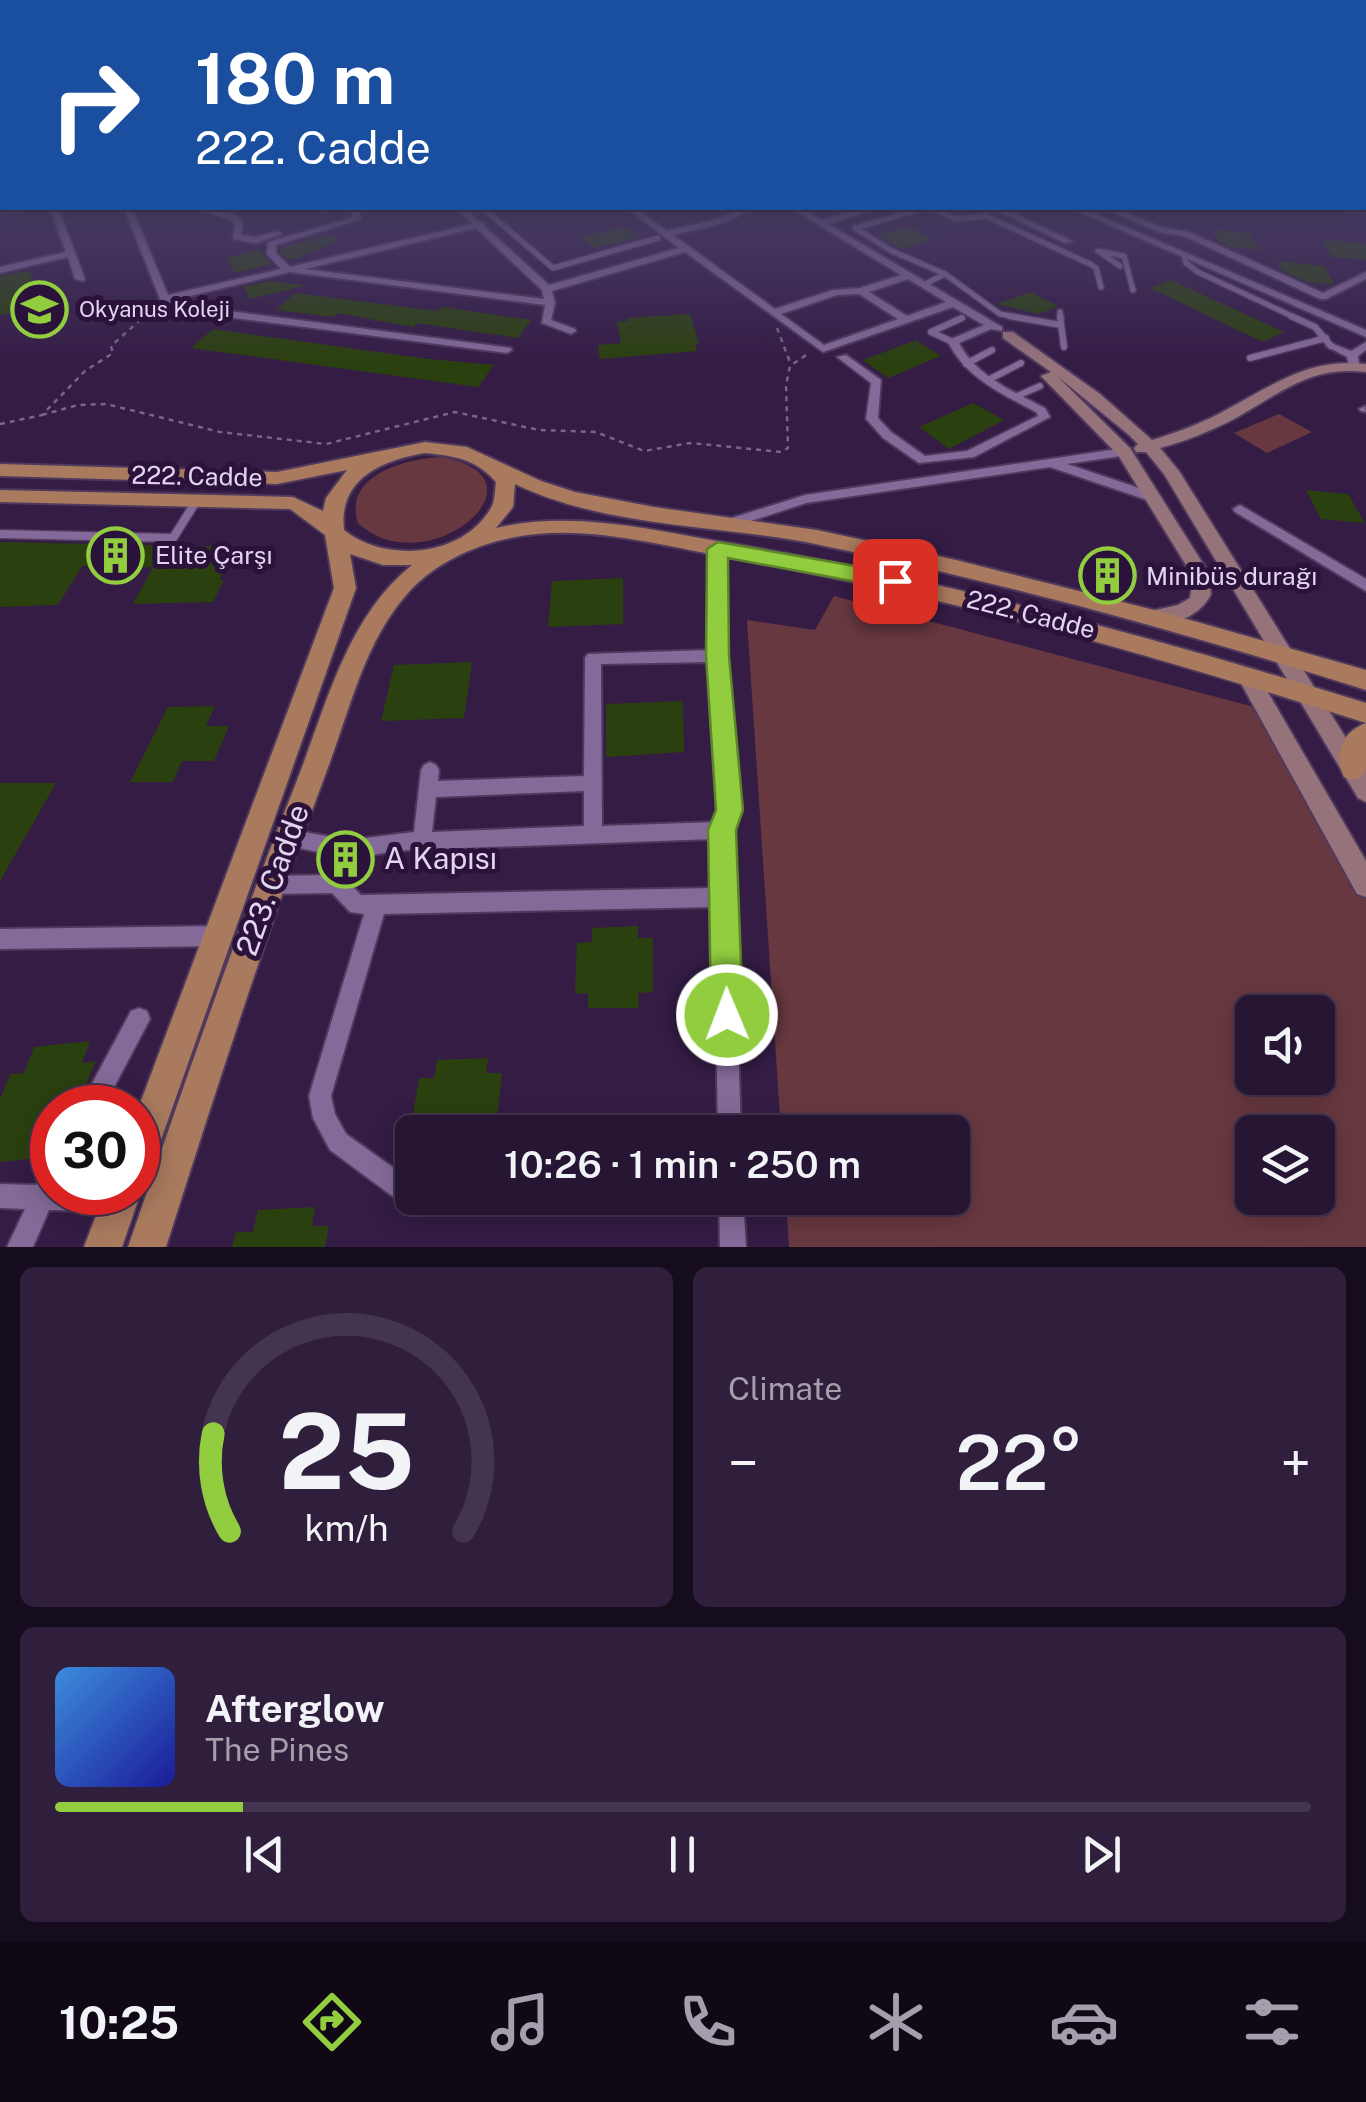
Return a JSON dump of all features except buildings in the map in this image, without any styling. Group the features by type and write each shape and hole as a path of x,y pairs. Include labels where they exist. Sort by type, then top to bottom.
{"main road":[{"path":"417,448 460,448 487,458 500,470 507,485 506,502 496,520 454,548 425,557 369,554 348,544 335,529 332,512 337,494 359,471 391,454 417,448"},
{"name":"222. Cadde","path":"0,470 278,478 391,454"},
{"name":"222. Cadde","path":"500,470 532,488 548,492 730,522 967,570 1285,654 1366,680"},
{"name":"222. Cadde","path":"0,496 293,503 315,511 335,529"},
{"name":"222. Cadde","path":"454,548 506,532 552,526 624,531 823,565 1036,614 1366,713"},
{"name":"223. Cadde","path":"160,1094 345,588 345,564 335,529"},
{"name":"223. Cadde","path":"146,1247 287,838 372,625 404,584 454,548"},
{"path":"1359,780 1352,746 1366,734"},
{"path":"103,1247 115,1215"}],"street":[{"path":"69,248 80,279"},
{"path":"144,248 165,299 180,308 507,350"},
{"path":"271,248 286,269 550,303"},
{"path":"165,299 376,248"},
{"path":"506,248 547,289 550,303 546,321 571,330"},
{"path":"862,248 1008,335 1086,390 1151,446 1285,654 1359,780"},
{"path":"1217,248 1323,297 1366,276"},
{"path":"547,289 686,249 823,348 954,303"},
{"path":"1170,249 1366,334"},
{"path":"0,270 71,254"},
{"path":"774,313 836,292 861,291 908,276"},
{"path":"861,291 906,320"},
{"path":"842,357 877,382 874,425 922,460 970,454 1044,419 1041,410 966,364 952,342 992,326"},
{"path":"1008,335 1124,452 1198,570 1203,596 1192,607 1149,618"},
{"path":"1328,342 1357,363"},
{"path":"1357,363 1366,345"},
{"path":"730,522 805,499 1151,446 1216,422 1309,369 1357,363"},
{"path":"1047,462 1155,498"},
{"path":"1240,509 1366,586"},
{"path":"718,549 718,656 730,810 722,830 730,1115"},
{"path":"593,834 593,658 718,656"},
{"path":"1248,676 1366,885"},
{"path":"422,841 429,779 594,783"},
{"path":"287,838 349,849 422,841 722,830"},
{"path":"336,884 349,849"},
{"path":"270,886 336,884 358,905 724,897"},
{"path":"378,904 320,1096 324,1118 338,1142 395,1183"},
{"path":"0,939 218,936"},
{"path":"103,1085 139,1019"},
{"path":"0,1196 30,1190"},
{"path":"20,1247 34,1215"},
{"path":"731,1215 732,1247"}],"lane":[{"path":"530,248 553,268 620,248"},
{"path":"893,248 946,274 1000,314 1062,324"},
{"path":"1056,248 1094,266 1123,266"},
{"path":"1123,266 1098,251 1124,256 1123,266 1133,290"},
{"path":"1184,255 1186,263 1198,272 1315,327 1328,342 1250,358"},
{"path":"1094,266 1101,287"},
{"path":"923,284 946,274"},
{"path":"1060,312 1064,347"},
{"path":"952,342 931,332 962,318"},
{"path":"966,364 992,350"},
{"path":"990,379 1021,363"},
{"path":"1017,396 1040,386"},
{"path":"0,534 174,538 197,500"}],"path":[{"path":"42,415 86,371 113,352 111,346 124,337 130,322 165,299"},
{"path":"774,313 791,365"},
{"path":"0,424 78,405 106,404 220,432 326,444 454,412 539,430 596,432 644,451 690,443 782,452 788,448 786,385 791,365 797,358 823,348"}],"shaded area":[{"path":"1279,414 1312,432 1267,453 1234,433"},
{"path":"441,457 474,468 487,485 484,504 468,522 445,536 416,542 386,539 358,523 356,506 368,482 395,466"},
{"path":"834,596 1258,708 1366,888 1366,1247 789,1247 787,1215 970,1215 970,1115 780,1115 747,620 815,630"}],"place":[{"name":"Okyanus Koleji","path":"40,309"},
{"name":"Elite Çarşı","path":"116,555"},
{"name":"Minibüs durağı","path":"1107,576"},
{"name":"A Kapısı","path":"345,859"}],"route":[{"path":"727,1015 722,830 730,810 718,656 718,549 895,581"}]}
